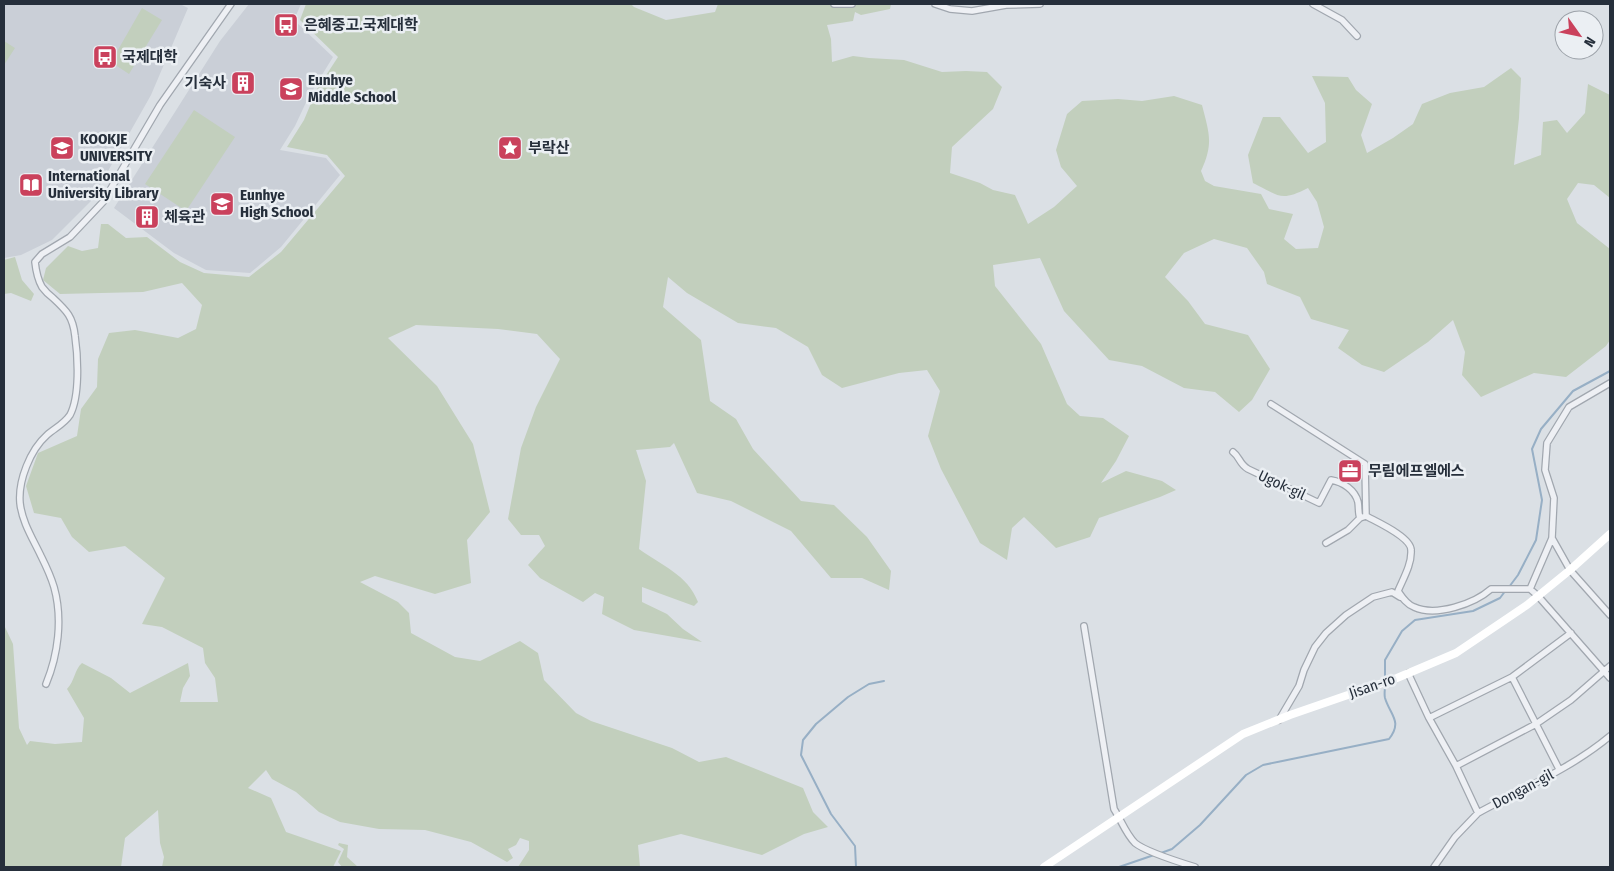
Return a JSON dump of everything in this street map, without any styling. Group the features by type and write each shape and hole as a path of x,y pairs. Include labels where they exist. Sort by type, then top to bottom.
{"main road":[{"name":"Jisan-ro","path":"1044,867 1243,734 1397,678 1456,653 1538,596 1610,534"}],"street":[{"path":"46,684 55,658 58,624 57,605 49,574 22,514 20,503 21,485 32,454 40,442 65,422 73,407 77,358 73,320 43,289 34,262 42,254 70,238 103,202 160,105 231,4"},
{"path":"834,4 852,4"},
{"path":"935,4 950,9 972,11 1006,5 1040,4"},
{"path":"1313,4 1342,20 1357,36"},
{"path":"1528,589 1552,538 1554,498 1545,470 1547,443 1569,407 1610,383"},
{"path":"1271,404 1365,464 1367,493 1363,517 1348,530 1326,542"},
{"name":"Ugok-gil","path":"1233,452 1237,454 1241,466 1319,503 1331,480 1343,483 1356,496 1363,517"},
{"path":"1363,517 1393,531 1410,544 1412,551 1408,567 1398,591 1405,601"},
{"path":"1552,538 1570,570 1610,615"},
{"path":"1278,720 1299,686 1315,647 1326,633 1346,615 1373,597 1392,592 1415,607 1429,610 1444,609 1472,602 1482,597 1491,589 1528,589 1538,596 1610,678"},
{"path":"1084,626 1114,809 1136,844 1195,867"},
{"path":"1429,718 1512,677 1571,633"},
{"path":"1456,766 1536,724 1571,700 1610,666"},
{"name":"Dongan-gil","path":"1408,672 1429,718 1456,766 1478,813 1559,769 1610,736"},
{"path":"1512,677 1559,769"},
{"path":"1434,867 1455,837 1478,813"}],"shaded area":[{"name":"KOOKJE UNIVERSITY","path":"4,4 180,4 188,8 151,95 91,201 52,240 21,255 4,258"},
{"path":"249,4 301,4 294,20 333,57 309,96 295,126 280,150 326,158 340,175 281,247 250,273 206,270 174,253 114,208 220,41"}],"green space":[{"path":"306,4 631,4 666,20 715,12 718,4 891,4 890,9 861,15 855,12 853,21 827,25 831,39 832,62 853,56 904,60 942,72 987,72 1002,87 993,109 952,147 950,173 980,183 993,190 1015,195 1028,224 1054,207 1077,186 1061,167 1056,150 1067,114 1082,101 1118,99 1142,101 1174,96 1202,105 1209,138 1208,153 1201,171 1205,181 1214,186 1261,194 1269,209 1293,214 1284,239 1296,249 1318,248 1324,227 1317,202 1308,188 1291,195 1280,196 1253,183 1248,155 1263,117 1280,117 1308,153 1326,142 1325,103 1312,76 1348,77 1356,90 1372,104 1361,135 1367,153 1413,124 1422,104 1450,93 1484,87 1511,68 1521,78 1514,165 1541,155 1543,122 1557,120 1567,133 1585,113 1588,84 1610,95 1610,198 1594,185 1578,183 1567,199 1577,223 1610,249 1610,340 1606,346 1566,377 1534,373 1481,397 1462,375 1465,352 1453,320 1428,342 1384,372 1362,365 1338,348 1349,330 1311,319 1300,297 1267,284 1264,272 1247,248 1214,239 1184,253 1165,277 1188,301 1205,324 1248,335 1270,369 1252,400 1239,412 1215,392 1184,388 1142,366 1109,360 1064,311 1040,258 993,265 995,286 1041,344 1067,404 1080,416 1103,418 1129,436 1116,461 1101,483 1126,471 1162,481 1176,490 1099,518 1090,537 1056,548 1024,517 1012,528 1007,560 980,543 941,469 928,436 940,391 927,370 899,373 842,388 822,375 808,347 776,328 738,323 687,293 668,277 663,307 701,340 710,401 736,419 753,449 801,501 834,505 867,537 891,571 889,590 862,578 831,578 791,531 731,501 697,493 674,443 670,447 636,450 646,481 639,549 681,578 688,585 698,602 694,606 642,587 642,602 667,614 683,629 702,642 634,630 602,614 604,597 595,593 583,602 540,578 528,565 545,546 539,535 521,535 508,519 521,448 536,407 560,359 537,334 498,329 416,325 388,338 437,386 473,444 490,512 467,540 471,583 435,594 375,576 360,582 398,602 409,613 411,633 455,657 480,661 520,641 538,653 544,680 576,713 591,721 672,748 699,762 726,757 803,788 813,812 828,827 804,834 762,855 681,834 638,845 640,867 518,867 529,850 529,841 520,838 516,845 508,849 513,858 507,862 471,842 425,830 379,829 340,822 319,812 296,792 272,779 266,770 248,788 271,798 286,832 341,851 333,867 162,867 164,857 160,843 158,810 125,838 121,867 4,867 4,625 13,644 19,728 27,745 30,741 55,744 82,742 84,718 67,689 82,663 111,678 130,693 188,663 190,676 183,688 180,702 218,702 215,678 205,663 203,648 162,627 142,624 165,578 125,546 89,552 72,537 61,518 34,513 26,486 38,453 77,436 81,409 97,387 98,359 109,333 135,330 178,338 196,329 202,305 182,283 143,292 60,294 43,280 46,268 68,246 82,251 98,248 101,224 108,224 126,238 147,237 180,262 204,273 249,277 281,252 345,176 327,155 287,147 304,120 317,89 338,57 300,20"},
{"path":"142,8 162,20 129,74 111,62"},
{"path":"4,41 15,48 4,65"},
{"path":"194,110 235,137 186,211 145,184"},
{"path":"15,257 22,280 34,294 31,301 11,293 4,294 4,260"},
{"path":"339,843 348,845 347,857 358,867 342,867 338,862 344,849 338,845"}],"waterway":[{"path":"1509,587 1518,575 1536,540 1542,500 1532,449 1541,429 1573,391 1610,371"},
{"path":"1385,679 1385,660 1402,631 1415,620 1473,611 1500,598 1506,590"},
{"path":"856,867 855,846 831,814 801,755 803,740 816,724 848,697 869,684 884,681"},
{"path":"1161,853 1172,849 1200,825 1246,775 1263,765 1389,739 1393,733 1395,723 1385,698 1385,686"},
{"path":"1119,867 1154,855"}],"place":[{"name":"은혜중고.국제대학","path":"286,25"},
{"name":"국제대학","path":"105,57"},
{"name":"기숙사","path":"243,83"},
{"name":"Eunhye Middle School","path":"291,89"},
{"name":"KOOKJE UNIVERSITY","path":"62,148"},
{"name":"부락산","path":"510,148"},
{"name":"International University Library","path":"31,185"},
{"name":"Eunhye High School","path":"222,204"},
{"name":"체육관","path":"147,217"},
{"name":"무림에프엘에스","path":"1350,471"}]}
